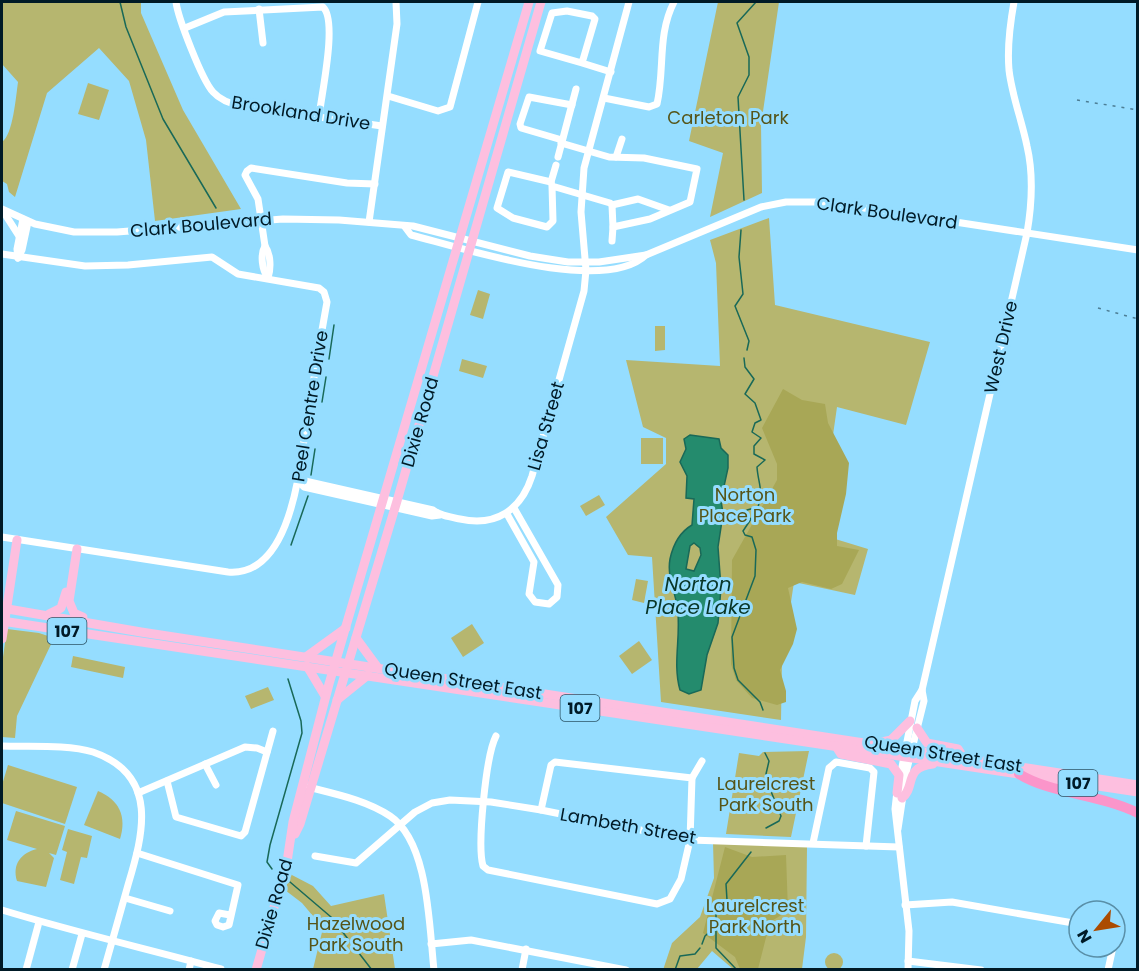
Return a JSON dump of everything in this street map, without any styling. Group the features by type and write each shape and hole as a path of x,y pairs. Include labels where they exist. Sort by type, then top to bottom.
{"highway":[{"path":"1019,774 1033,782 1093,796 1137,813"}],"main road":[{"name":"Dixie Road","path":"256,969 292,839 300,824 325,696 529,2"},
{"name":"Dixie Road","path":"307,786 337,700 396,504 541,2"},
{"path":"2,619 15,540"},
{"path":"2,639 15,540"},
{"path":"27,612 51,614 61,608 75,549"},
{"path":"75,549 69,601 72,610 79,616 118,622 126,628"},
{"name":"Queen Street East","path":"2,608 334,666 378,668 878,744 945,763 1137,792"},
{"name":"Queen Street East","path":"2,619 306,661"},
{"path":"325,696 306,661 346,628"},
{"path":"356,638 378,668"},
{"name":"Queen Street East","path":"347,668 368,675 836,746 963,757 1137,785"},
{"path":"337,700 368,675"},
{"path":"582,708 564,704 562,701 601,705 605,702"},
{"path":"878,744 891,740 914,725 927,742 958,749 963,757"},
{"path":"836,746 841,754 891,764 899,775 900,796 907,795 910,777 924,765 945,763"}],"street":[{"name":"Brookland Drive","path":"176,2 207,84 220,99 242,106 382,126"},
{"path":"369,222 397,24 396,2"},
{"path":"388,96 438,111 447,110 463,62 478,2"},
{"name":"Lisa Street","path":"298,482 305,481 396,504 433,510 440,515 478,522 507,514 523,497 532,476 584,291 581,195 584,168 629,2"},
{"path":"603,98 649,107 657,104 660,50 674,2"},
{"name":"West Drive","path":"908,965 909,932 895,809 900,796 914,725 924,702 922,690 1028,233 1031,176 1027,146 1013,95 1009,67 1009,29 1014,2"},
{"path":"259,9 262,43"},
{"path":"185,28 224,12 259,9 326,9 329,36 319,117"},
{"path":"582,63 595,19 592,16 567,11 552,14 540,51 611,72"},
{"path":"576,89 551,184 553,221 547,227 513,218 497,208 508,172 551,184 612,205 638,199 669,210"},
{"path":"572,105 529,97 520,124 521,128 589,151 616,157 644,158 697,170 690,202 650,219 613,228"},
{"path":"616,157 622,139"},
{"path":"268,278 270,271 268,249 265,246 258,199 245,175 251,168 347,183 375,184"},
{"name":"Clark Boulevard","path":"2,209 42,226 94,233 262,220 369,222 413,226 514,261 558,269 585,267 646,255 756,209 786,202 825,202 1137,250"},
{"path":"612,205 612,241"},
{"path":"2,209 21,237"},
{"path":"18,258 26,220"},
{"path":"21,237 42,226"},
{"name":"Peel Centre Drive","path":"2,254 85,266 128,266 212,257 238,274 319,288 326,297 298,482 290,515 270,553 244,571 228,572 2,537"},
{"path":"507,514 533,550 558,585 557,597 545,605 535,602 528,591 534,571 533,550 514,508"},
{"path":"167,781 176,817 241,836 245,832 273,731"},
{"path":"496,736 491,746 484,802 481,860 488,870 657,904 670,899 681,879 690,840 692,778 702,761"},
{"path":"2,746 93,752 118,767 138,793 143,816 137,854 104,969"},
{"path":"138,793 245,747 267,752"},
{"path":"541,810 550,765 555,762 692,778"},
{"path":"815,844 817,819 829,768 836,762 870,768 874,772 866,846"},
{"path":"205,764 216,785"},
{"path":"307,786 374,807 401,825 417,852 434,969"},
{"name":"Lambeth Street","path":"315,856 356,863 415,812 432,803 450,800 541,810 690,840 899,847"},
{"path":"137,854 238,885 230,915"},
{"path":"124,898 170,911"},
{"path":"905,905 952,902 1067,922"},
{"path":"2,910 82,934 221,969"},
{"path":"27,969 39,922"},
{"path":"72,969 82,934"},
{"path":"431,944 471,940 626,969"},
{"path":"522,969 526,949"},
{"path":"189,969 191,961"},
{"path":"908,965 981,969"}],"green space":[{"path":"2,2 141,2 141,13 183,110 241,209 155,221 146,140 129,81 99,48 47,93 15,197 9,192 7,184 2,181 2,142 9,132 18,82 2,64"},
{"name":"Carleton Park","path":"718,2 779,2 761,125 762,193 710,217 723,153 689,141"},
{"path":"88,83 109,90 99,120 78,114"},
{"name":"Norton Place Park","path":"769,218 775,305 930,342 906,425 837,407 832,442 832,538 868,549 855,595 794,582 782,662 781,720 661,702 652,557 628,555 606,517 666,464 666,438 643,427 626,360 720,366 716,263 710,240"},
{"path":"478,290 490,294 483,319 470,315"},
{"path":"655,326 665,326 665,350 655,351"},
{"path":"462,359 487,366 483,378 459,371"},
{"path":"783,389 802,400 825,404 828,423 849,463 846,494 837,533 837,546 859,550 842,584 831,589 802,582 788,588 797,629 793,644 780,670 786,691 786,702 777,705 752,698 736,680 731,664 732,560 777,480 777,464 762,428"},
{"path":"641,438 663,438 663,464 641,464"},
{"path":"599,495 605,505 586,516 580,506"},
{"path":"636,579 648,581 644,603 632,600"},
{"path":"472,624 484,643 463,657 451,638"},
{"path":"7,629 39,633 54,638 17,716 15,738 2,737 2,664"},
{"path":"639,641 652,660 632,674 619,656"},
{"path":"73,656 125,667 123,678 71,667"},
{"path":"268,687 274,700 251,709 245,696"},
{"name":"Laurelcrest Park South","path":"809,751 791,837 726,834 739,753 759,756 763,752"},
{"path":"8,765 77,787 65,824 2,803 2,785"},
{"path":"98,791 116,804 122,816 120,839 84,825"},
{"path":"16,811 65,826 56,855 49,853 54,858 46,887 17,881 16,869 19,860 26,853 37,849 7,840"},
{"path":"68,829 92,836 87,858 81,857 74,884 60,880 67,852 62,850"},
{"name":"Laurelcrest Park North","path":"713,843 807,847 806,937 802,969 733,969 712,951 697,969 663,970 672,943 700,917 714,878"},
{"path":"725,847 752,857 786,855 788,911 770,922 758,969 740,969 735,957 703,933"},
{"name":"Hazelwood Park South","path":"290,874 313,886 331,906 384,894 395,969 313,969 323,928 302,903 285,890"},
{"path":"834,953 840,956 843,962 840,968 834,971 828,968 825,962 828,956"}],"water":[{"name":"Norton Place Lake","path":"690,435 719,439 721,448 728,455 728,468 721,500 723,514 718,547 721,588 718,623 707,655 701,690 689,694 680,690 678,679 678,616 669,571 675,544 684,531 692,525 694,499 686,498 687,476 680,462 686,449 684,439","holes":["694,543 700,548 701,555 694,571 686,569 690,546"]}],"waterway":[{"path":"120,2 126,27 163,119 216,208"},
{"path":"744,200 738,97 749,75 749,57 737,23 756,2"},
{"path":"741,230 739,257 743,294 735,306 749,341 747,350"},
{"path":"329,359 334,325"},
{"path":"744,358 745,367 754,379 745,394 755,403 761,420 755,423 752,432 761,438 754,446 754,454 765,460 757,467 760,501 758,507 747,510 745,514 751,519 743,531 745,535 752,537 756,550 755,576 732,637 734,668 738,680 760,702 763,710"},
{"path":"322,402 326,377"},
{"path":"311,475 315,449"},
{"path":"291,545 308,496"},
{"path":"272,869 267,862 270,845 302,733 301,721 288,679"},
{"path":"765,753 769,761 766,774 768,784 781,816 779,821 766,828"},
{"path":"737,970 716,948 716,912 717,907 727,900 726,884 751,852"},
{"path":"290,882 331,917 372,970"},
{"path":"702,944 705,936 717,925"},
{"path":"675,970 680,956 695,954 700,948"}],"railway":[{"path":"1077,100 1138,110"},
{"path":"1098,308 1138,319"}]}
